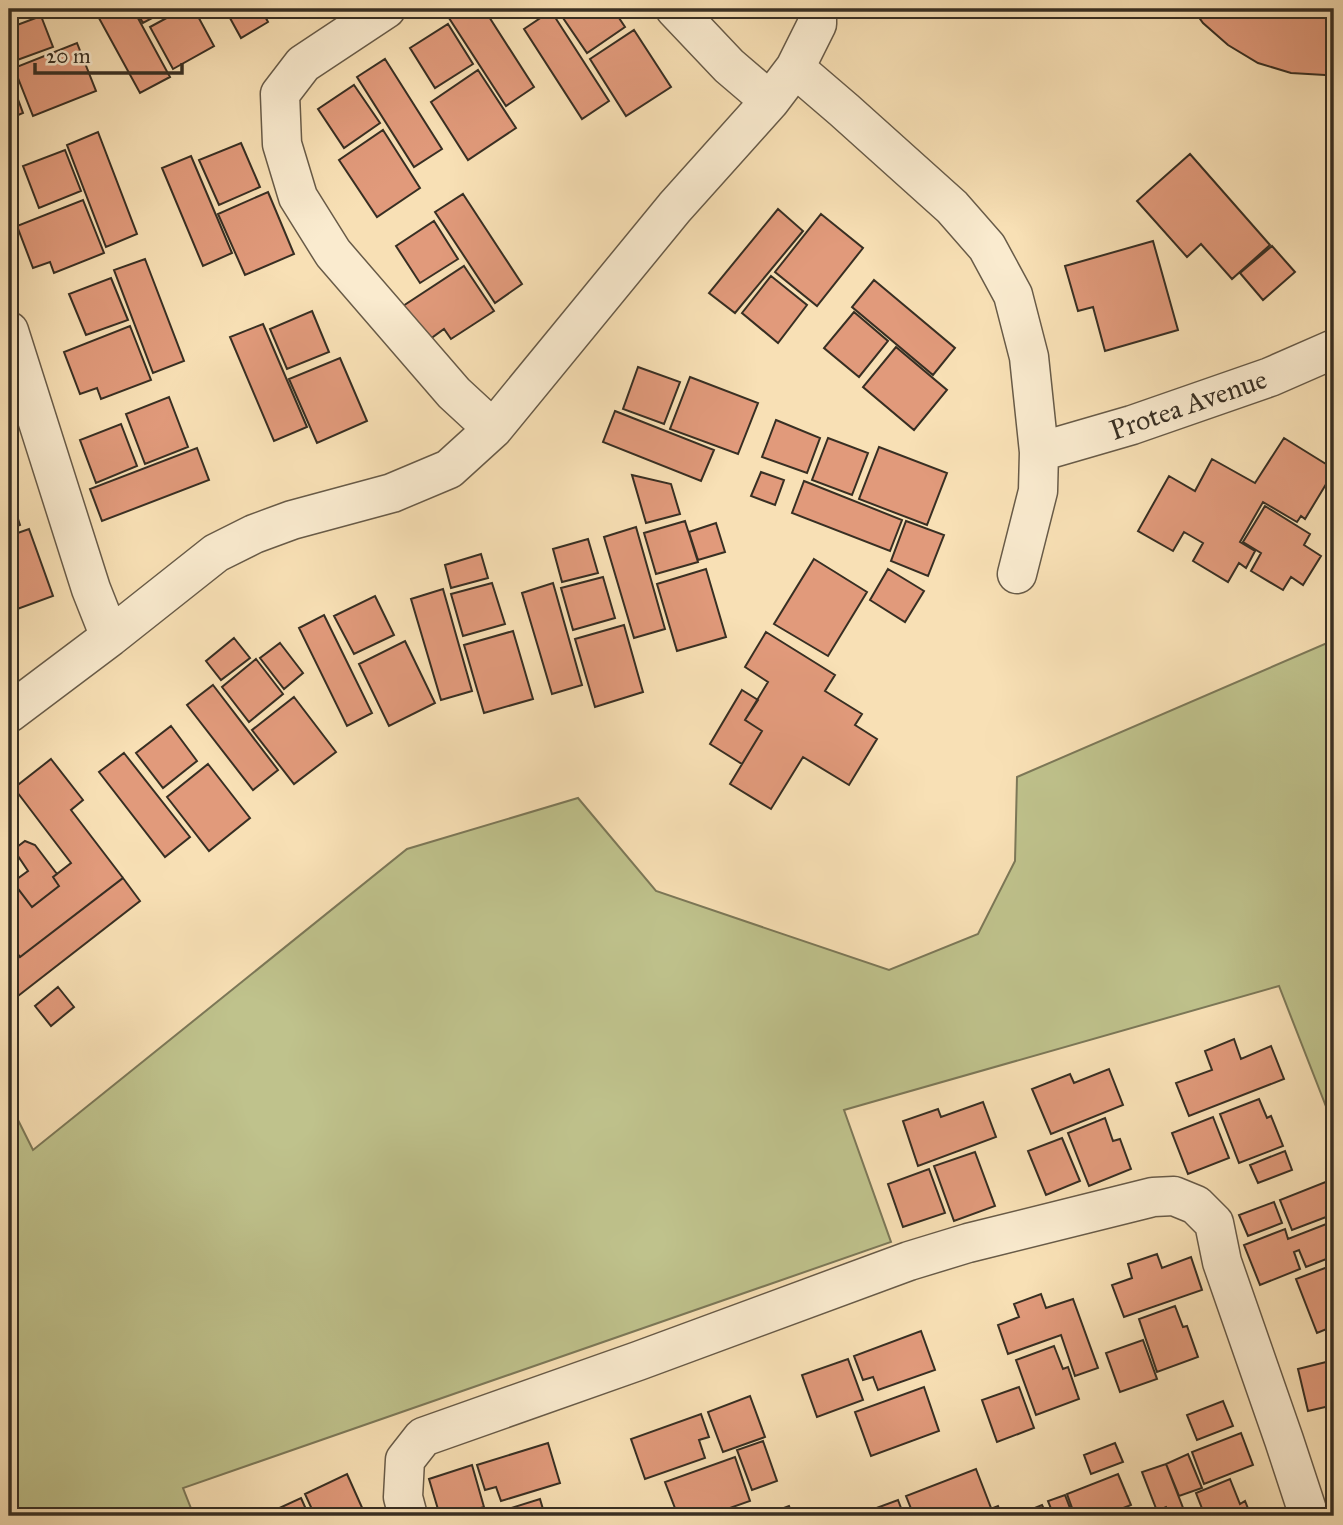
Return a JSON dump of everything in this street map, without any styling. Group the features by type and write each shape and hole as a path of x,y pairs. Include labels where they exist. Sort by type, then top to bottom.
{"street":[{"path":"386,9 303,64 280,94 282,144 298,197 333,253 454,393 493,429"},
{"path":"675,9 729,66 770,101"},
{"path":"9,713 110,638 216,553 254,534 292,520 393,493 449,469 493,429 675,207 770,101 795,68 817,24 817,9"},
{"path":"795,68 952,207 987,247 1013,295 1029,357 1039,452 1038,491 1017,574"},
{"path":"9,331 91,589 110,638"},
{"name":"Protea Avenue","path":"1039,452 1132,425 1270,377 1334,349"},
{"path":"408,1516 403,1497 405,1460 423,1437 909,1261 968,1243 1153,1198 1174,1196 1196,1205 1214,1223 1222,1262 1309,1516"}],"green space":[{"path":"1334,640 1334,1127 1279,986 844,1110 891,1242 183,1488 194,1516 9,1516 9,1102 33,1150 407,849 578,798 656,891 889,970 978,934 1015,861 1017,777"}],"building":[{"path":"94,9 133,9 170,77 140,93"},
{"path":"135,9 169,9 143,23"},
{"path":"183,9 194,9 214,46 173,69 150,27"},
{"path":"225,9 261,9 268,22 241,38"},
{"path":"463,9 484,9 534,87 506,106 449,18"},
{"path":"570,9 613,9 625,27 587,53 561,15"},
{"path":"1193,9 1334,9 1334,74 1291,73 1258,63 1228,45 1203,23"},
{"path":"551,11 609,101 582,119 524,29"},
{"path":"41,16 53,47 9,63 9,28"},
{"path":"448,24 473,64 435,88 410,48"},
{"path":"634,30 671,87 626,116 590,59"},
{"path":"77,43 96,91 33,116 14,68"},
{"path":"385,59 442,149 414,167 357,77"},
{"path":"478,70 516,128 468,160 431,102"},
{"path":"9,75 23,113 9,119"},
{"path":"354,85 380,123 344,148 318,109"},
{"path":"383,130 420,188 377,217 339,160"},
{"path":"98,132 137,234 106,247 67,145"},
{"path":"241,143 260,187 219,205 199,160"},
{"path":"65,150 81,191 39,208 23,166"},
{"path":"1190,154 1270,245 1232,279 1201,244 1187,257 1137,201"},
{"path":"191,156 232,253 203,266 162,168"},
{"path":"268,192 294,254 245,275 218,214"},
{"path":"463,194 522,284 495,303 435,212"},
{"path":"83,200 104,253 54,273 50,262 33,268 17,226"},
{"path":"778,209 803,231 735,313 709,293"},
{"path":"821,214 863,248 817,306 775,272"},
{"path":"434,221 458,259 420,283 396,246"},
{"path":"1153,241 1178,330 1105,351 1093,307 1078,311 1065,266"},
{"path":"1272,246 1295,272 1263,300 1240,273"},
{"path":"145,259 184,361 153,373 114,270"},
{"path":"464,266 494,311 451,339 444,329 426,342 403,306"},
{"path":"771,276 807,305 778,343 742,313"},
{"path":"111,278 128,320 86,335 69,294"},
{"path":"874,280 955,348 933,375 852,307"},
{"path":"312,311 329,352 287,369 270,329"},
{"path":"854,312 888,341 859,377 824,348"},
{"path":"263,324 307,427 274,441 230,337"},
{"path":"130,326 151,380 101,399 97,388 80,394 64,352"},
{"path":"896,347 947,390 914,430 863,387"},
{"path":"340,358 367,421 317,443 289,379"},
{"path":"638,367 680,382 664,424 623,409"},
{"path":"690,377 758,403 738,454 670,429"},
{"path":"169,397 188,447 145,464 126,414"},
{"path":"615,411 714,450 701,481 603,442"},
{"path":"776,420 820,438 807,473 762,457"},
{"path":"121,424 137,466 96,483 80,440"},
{"path":"828,438 868,453 852,495 812,480"},
{"path":"1284,438 1334,471 1305,519 1301,516 1297,522 1263,502 1240,542 1255,551 1246,568 1239,563 1228,582 1193,561 1203,543 1184,532 1173,551 1138,531 1169,476 1195,491 1212,459 1255,483"},
{"path":"879,447 947,473 927,525 859,499"},
{"path":"197,448 209,480 102,521 90,489"},
{"path":"761,472 784,480 775,505 751,496"},
{"path":"632,475 671,484 680,514 646,523"},
{"path":"804,481 902,520 890,551 792,513"},
{"path":"9,492 20,525 9,529"},
{"path":"1265,506 1310,534 1304,545 1321,556 1303,585 1291,577 1283,590 1251,571 1261,553 1243,542"},
{"path":"685,521 698,562 656,574 644,533"},
{"path":"906,521 944,535 928,576 891,561"},
{"path":"716,523 725,552 698,560 689,532"},
{"path":"636,527 665,629 634,638 604,537"},
{"path":"29,529 53,596 9,612 9,536"},
{"path":"588,539 598,573 562,582 553,549"},
{"path":"481,554 488,578 451,588 445,565"},
{"path":"814,559 867,592 828,656 774,624"},
{"path":"706,569 726,637 677,651 657,584"},
{"path":"888,569 924,591 905,622 870,600"},
{"path":"603,577 615,618 573,630 561,588"},
{"path":"492,583 505,624 463,636 451,594"},
{"path":"553,583 582,685 552,694 522,593"},
{"path":"443,589 472,691 441,700 411,599"},
{"path":"375,596 394,635 354,654 334,616"},
{"path":"324,615 372,713 347,726 299,628"},
{"path":"624,625 643,692 595,707 575,639"},
{"path":"513,631 533,699 484,713 464,645"},
{"path":"766,632 835,675 825,691 862,714 855,725 877,739 849,785 803,757 771,809 730,784 762,731 745,720 768,682 745,667"},
{"path":"234,638 250,658 221,680 206,661"},
{"path":"405,641 435,703 389,726 359,664"},
{"path":"280,643 303,673 284,689 260,658"},
{"path":"256,659 283,694 249,722 222,687"},
{"path":"213,685 278,770 253,790 187,705"},
{"path":"742,690 758,700 745,720 762,731 742,764 710,744"},
{"path":"294,697 336,752 294,784 252,730"},
{"path":"171,726 197,761 163,788 136,753"},
{"path":"124,753 190,837 165,857 99,772"},
{"path":"51,759 83,800 71,810 123,878 20,957 9,942 9,883 12,881 32,907 59,886 53,877 71,863 14,788"},
{"path":"208,764 250,818 209,851 167,797"},
{"path":"25,841 35,845 57,874 53,877 59,886 32,907 13,882 28,871 16,853 17,847"},
{"path":"123,878 140,901 9,1003 9,944 20,957"},
{"path":"58,987 74,1007 51,1026 35,1006"},
{"path":"1234,1039 1241,1059 1271,1046 1284,1079 1189,1116 1176,1083 1212,1070 1205,1051"},
{"path":"1109,1069 1123,1105 1051,1134 1032,1089 1070,1074 1074,1083"},
{"path":"1259,1099 1267,1118 1271,1116 1283,1146 1239,1163 1220,1114"},
{"path":"983,1102 996,1137 918,1166 903,1121 938,1109 941,1117"},
{"path":"1213,1117 1229,1158 1188,1174 1172,1133"},
{"path":"1105,1118 1113,1141 1120,1139 1131,1169 1089,1186 1068,1133"},
{"path":"1062,1138 1080,1181 1046,1195 1028,1151"},
{"path":"1285,1151 1292,1170 1258,1183 1250,1165"},
{"path":"975,1152 995,1206 954,1221 934,1166"},
{"path":"929,1169 945,1213 903,1227 888,1184"},
{"path":"1328,1181 1334,1196 1334,1214 1292,1230 1280,1200"},
{"path":"1274,1202 1282,1223 1248,1236 1239,1215"},
{"path":"1334,1221 1334,1256 1306,1267 1299,1250 1294,1252 1300,1269 1260,1285 1244,1245 1285,1229 1288,1239"},
{"path":"1157,1254 1162,1268 1191,1257 1202,1290 1124,1317 1112,1285 1132,1278 1128,1264"},
{"path":"1333,1265 1334,1326 1317,1333 1296,1279"},
{"path":"1041,1294 1046,1308 1073,1299 1098,1368 1075,1376 1061,1335 1008,1354 998,1325 1019,1317 1014,1304"},
{"path":"1175,1306 1183,1327 1187,1326 1198,1357 1157,1372 1139,1319"},
{"path":"921,1331 935,1370 878,1390 873,1377 863,1380 854,1356"},
{"path":"1143,1340 1157,1379 1120,1392 1106,1353"},
{"path":"1054,1346 1063,1369 1068,1367 1079,1399 1036,1415 1016,1360"},
{"path":"848,1359 863,1400 817,1417 802,1375"},
{"path":"1334,1360 1334,1405 1308,1411 1298,1369"},
{"path":"924,1387 939,1431 871,1456 855,1412"},
{"path":"1019,1387 1034,1428 997,1442 982,1400"},
{"path":"750,1396 765,1437 723,1452 708,1412"},
{"path":"1223,1401 1233,1426 1197,1440 1187,1415"},
{"path":"701,1414 709,1437 699,1440 705,1458 645,1479 631,1439"},
{"path":"1241,1433 1253,1465 1204,1484 1192,1452"},
{"path":"763,1441 777,1481 752,1490 737,1450"},
{"path":"548,1443 560,1483 501,1501 496,1487 485,1490 477,1465"},
{"path":"1115,1443 1123,1462 1091,1474 1084,1455"},
{"path":"1188,1454 1202,1488 1179,1496 1166,1464"},
{"path":"735,1457 750,1501 707,1516 678,1516 665,1482"},
{"path":"1166,1464 1185,1513 1177,1516 1169,1516 1166,1507 1157,1511 1142,1472"},
{"path":"472,1465 484,1507 455,1516 440,1516 429,1479"},
{"path":"976,1469 991,1508 971,1516 914,1516 906,1496"},
{"path":"347,1474 364,1512 354,1516 315,1516 305,1494"},
{"path":"1118,1474 1131,1505 1103,1516 1075,1516 1067,1494"},
{"path":"1230,1479 1240,1504 1245,1501 1251,1516 1205,1516 1196,1493"},
{"path":"1065,1495 1073,1516 1054,1516 1048,1501"},
{"path":"301,1498 309,1516 262,1516"},
{"path":"540,1499 545,1516 486,1516"},
{"path":"898,1500 904,1516 855,1516"},
{"path":"1042,1505 1047,1516 1023,1516 1022,1513"},
{"path":"789,1506 793,1516 762,1516"},
{"path":"998,1506 1002,1516 973,1516"}]}
